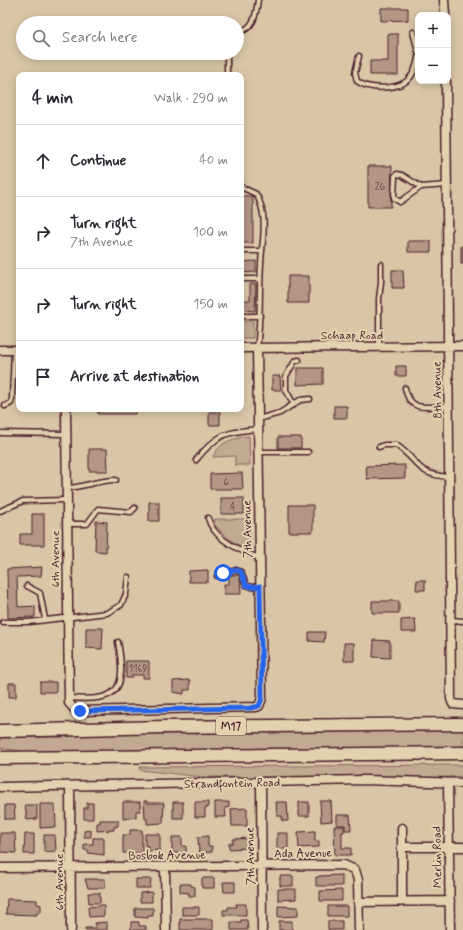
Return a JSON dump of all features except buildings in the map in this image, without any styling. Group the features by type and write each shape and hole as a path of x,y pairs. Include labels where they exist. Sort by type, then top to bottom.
{"main road":[{"name":"M17","path":"0,731 180,726 463,724"},
{"path":"0,758 463,752"}],"street":[{"path":"444,0 445,12"},
{"name":"8th Avenue","path":"446,84 450,406 451,699 453,704 463,706"},
{"name":"Schaap Road","path":"244,348 463,346"},
{"name":"7th Avenue","path":"72,707 80,711 259,706 262,698 257,348"},
{"path":"0,350 16,350"},
{"name":"6th Avenue","path":"66,412 68,698 72,707"},
{"name":"Strandfontein Road","path":"0,787 364,780 448,783 463,782"},
{"name":"7th Avenue","path":"261,782 263,866 262,930"},
{"name":"Merlin Road","path":"448,783 450,930"},
{"name":"6th Avenue","path":"70,786 71,930"},
{"path":"402,828 402,901"},
{"path":"402,847 463,847"},
{"name":"Ada Avenue","path":"263,866 344,865 355,870 358,880 358,930"},
{"name":"Bosbok Avenue","path":"0,868 263,866"},
{"path":"165,867 166,930"},
{"path":"358,902 450,902"}],"lane":[{"path":"244,31 247,30 254,21 258,0"},
{"path":"413,32 417,48"},
{"path":"359,56 355,73 357,81 364,85 377,87 400,84 409,79 415,67"},
{"path":"227,60 227,72"},
{"path":"421,187 402,175 397,174 395,176 394,198 398,202 402,202 421,187 447,185"},
{"path":"244,188 256,194 259,200 264,227 257,348"},
{"path":"244,251 262,251"},
{"path":"379,346 378,299 381,282 381,264"},
{"path":"244,279 260,279"},
{"path":"244,316 260,316"},
{"path":"5,406 11,403 12,398 16,350"},
{"path":"294,405 286,390 286,376 295,361 299,360"},
{"path":"405,388 408,401 413,405 450,406"},
{"path":"258,419 280,413 300,400 310,399"},
{"path":"196,460 210,443 217,438 239,431 258,429"},
{"path":"0,433 66,434"},
{"path":"379,447 391,444 396,445 423,472 433,476 450,477"},
{"path":"258,452 308,452"},
{"path":"67,488 77,488 102,480 116,480"},
{"path":"0,511 23,502 67,500"},
{"path":"67,524 87,524 98,509 131,512 135,508"},
{"path":"208,518 212,530 230,544 260,558"},
{"path":"217,576 236,570 241,572 246,585 252,587 260,586"},
{"path":"3,622 107,613 121,604 126,594 128,577"},
{"path":"27,586 40,593 45,619"},
{"path":"450,620 463,620"},
{"path":"68,698 106,698 116,690 119,684 120,663 118,642"}],"shaded area":[{"path":"244,321 253,321 253,338 244,338"},
{"path":"249,436 250,465 235,465 235,456 213,457 223,444"},
{"path":"215,519 247,519 250,521 250,548 240,546 231,540 214,525"},
{"path":"463,730 463,747 36,753 0,748 0,738 64,737 74,735"},
{"path":"463,765 463,776 437,778 202,777 140,770 140,767"}],"route":[{"path":"80,711 251,708 259,706 262,698 260,586 252,587 246,585 241,572 236,570 223,573"}]}
